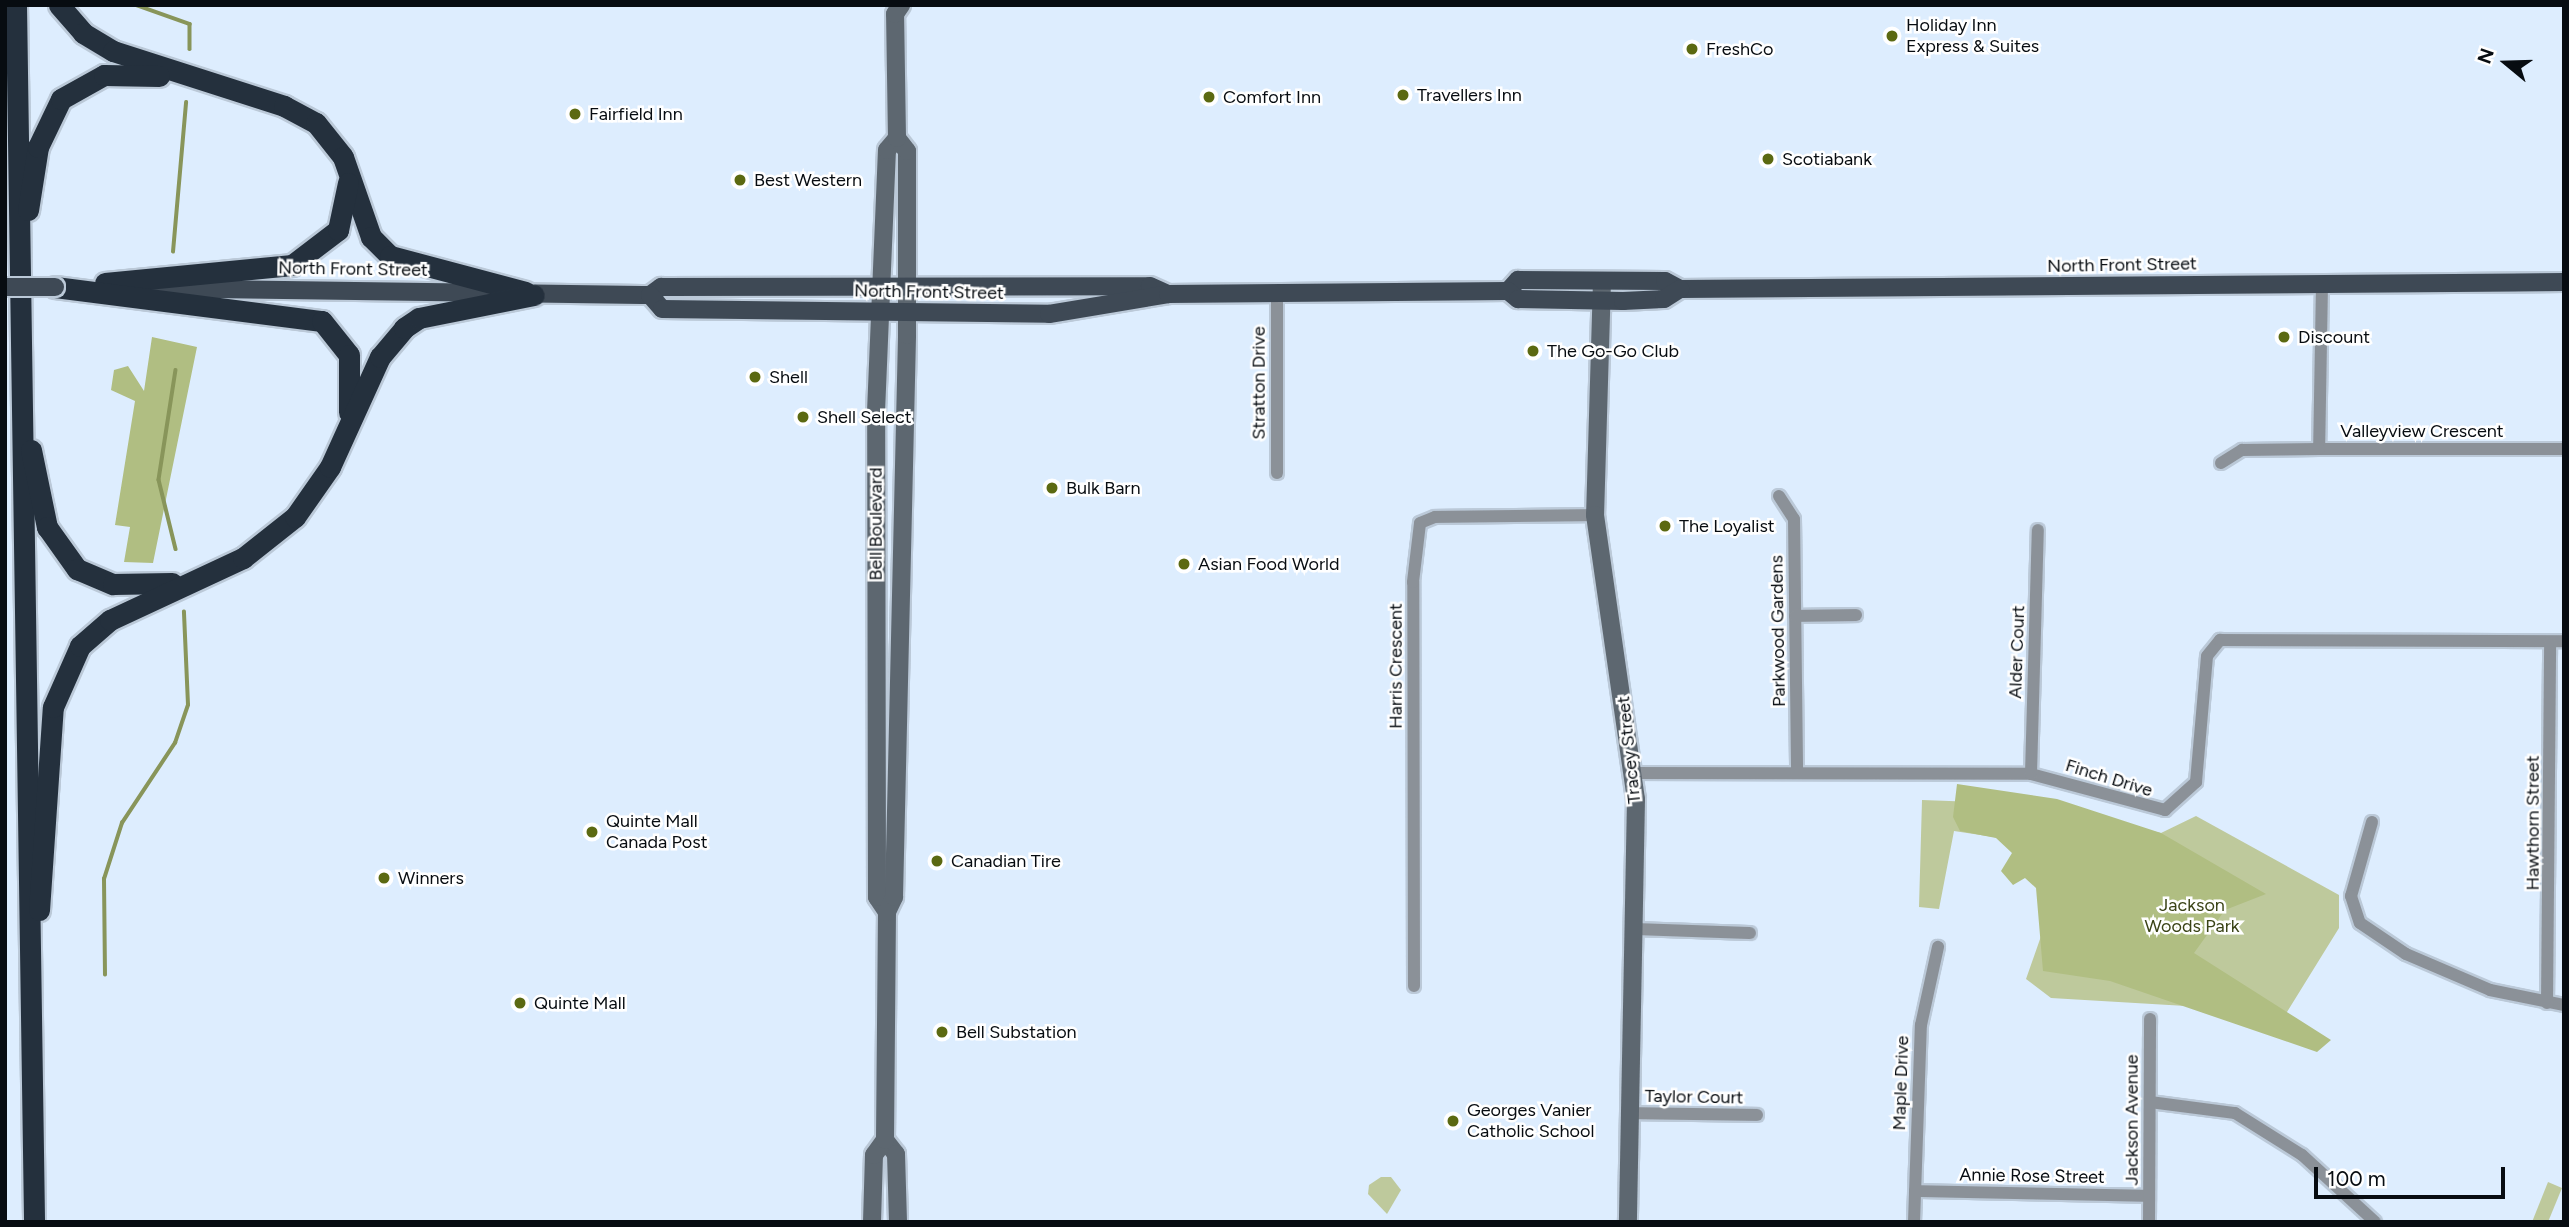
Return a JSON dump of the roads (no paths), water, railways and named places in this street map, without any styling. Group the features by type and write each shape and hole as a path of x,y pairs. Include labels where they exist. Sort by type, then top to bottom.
{"highway":[{"path":"16,5 11,295 33,470 55,547 76,569 113,584 192,580"},
{"path":"59,5 99,44 198,82 301,114 343,157 371,237 390,256 534,295"},
{"path":"11,295 38,147 61,99 104,75 198,82"},
{"path":"55,288 276,268 306,258 331,241 345,218 343,157"},
{"path":"55,288 323,321 343,340 352,370 341,445"},
{"path":"29,1061 50,734 60,685 92,632 192,580 243,558 280,531 321,482 341,445 380,357 404,328 428,316 534,295"},
{"path":"17,328 34,1222"}],"main road":[{"name":"Bell Boulevard","path":"872,1222 874,1155 885,1140 887,912 894,897 907,314 906,151 897,138 894,8"},
{"name":"Bell Boulevard","path":"887,912 877,897 879,313 887,150 897,138"},
{"name":"North Front Street","path":"1508,291 1518,280 1665,281 1680,289 2564,282"},
{"name":"Tracey Street","path":"1602,281 1595,515 1634,773 1628,1222"},
{"name":"North Front Street","path":"11,295 55,288 650,296 662,287 1150,286 1168,295"},
{"name":"North Front Street","path":"650,296 662,309 907,314 1069,313 1168,295 1508,291 1518,299 1601,300 1664,299 1680,289"},
{"name":"Bell Boulevard","path":"885,1140 896,1154 898,1222"}],"street":[{"name":"Valleyview Crescent","path":"2322,284 2319,449 2564,449"},
{"name":"Stratton Drive","path":"1277,293 1277,473"},
{"path":"2221,463 2242,450 2319,449"},
{"name":"Parkwood Gardens","path":"1779,496 1794,519 1797,771"},
{"name":"Harris Crescent","path":"1414,986 1413,582 1420,523 1435,517 1595,515"},
{"name":"Alder Court","path":"2031,774 2038,530"},
{"path":"1795,615 1856,615"},
{"name":"Finch Drive","path":"1634,773 1797,771 2031,774 2153,810 2179,803 2200,769 2207,656 2220,640 2564,641"},
{"name":"Hawthorn Street","path":"2547,1003 2550,643"},
{"path":"2372,822 2353,911 2369,931 2406,954 2490,990 2564,1005"},
{"path":"1634,929 1750,933"},
{"name":"Maple Drive","path":"1914,1222 1920,1025 1938,947"},
{"name":"Jackson Avenue","path":"2149,1222 2150,1019"},
{"path":"2150,1102 2235,1113 2302,1156 2375,1222"},
{"name":"Taylor Court","path":"1630,1113 1757,1115"},
{"name":"Annie Rose Street","path":"1915,1191 2149,1196"}],"waterway":[{"path":"136,5 190,24 190,49"},
{"path":"173,252 186,103"},
{"path":"176,370 159,480 176,549"},
{"path":"105,975 104,879 122,823 175,743 188,705 184,612"}],"place":[{"name":"Holiday Inn Express & Suites","path":"1892,36"},
{"name":"FreshCo","path":"1692,49"},
{"name":"Travellers Inn","path":"1403,95"},
{"name":"Comfort Inn","path":"1209,97"},
{"name":"Fairfield Inn","path":"575,114"},
{"name":"Scotiabank","path":"1768,159"},
{"name":"Best Western","path":"740,180"},
{"name":"Discount","path":"2284,337"},
{"name":"The Go-Go Club","path":"1533,351"},
{"name":"Shell","path":"755,377"},
{"name":"Shell Select","path":"803,417"},
{"name":"Bulk Barn","path":"1052,488"},
{"name":"The Loyalist","path":"1665,526"},
{"name":"Asian Food World","path":"1184,564"},
{"name":"Quinte Mall Canada Post","path":"592,832"},
{"name":"Canadian Tire","path":"937,861"},
{"name":"Winners","path":"384,878"},
{"name":"Quinte Mall","path":"520,1003"},
{"name":"Bell Substation","path":"942,1032"},
{"name":"Georges Vanier Catholic School","path":"1453,1121"}],"park label":[{"name":"Jackson Woods Park","path":"2192,916"}]}
